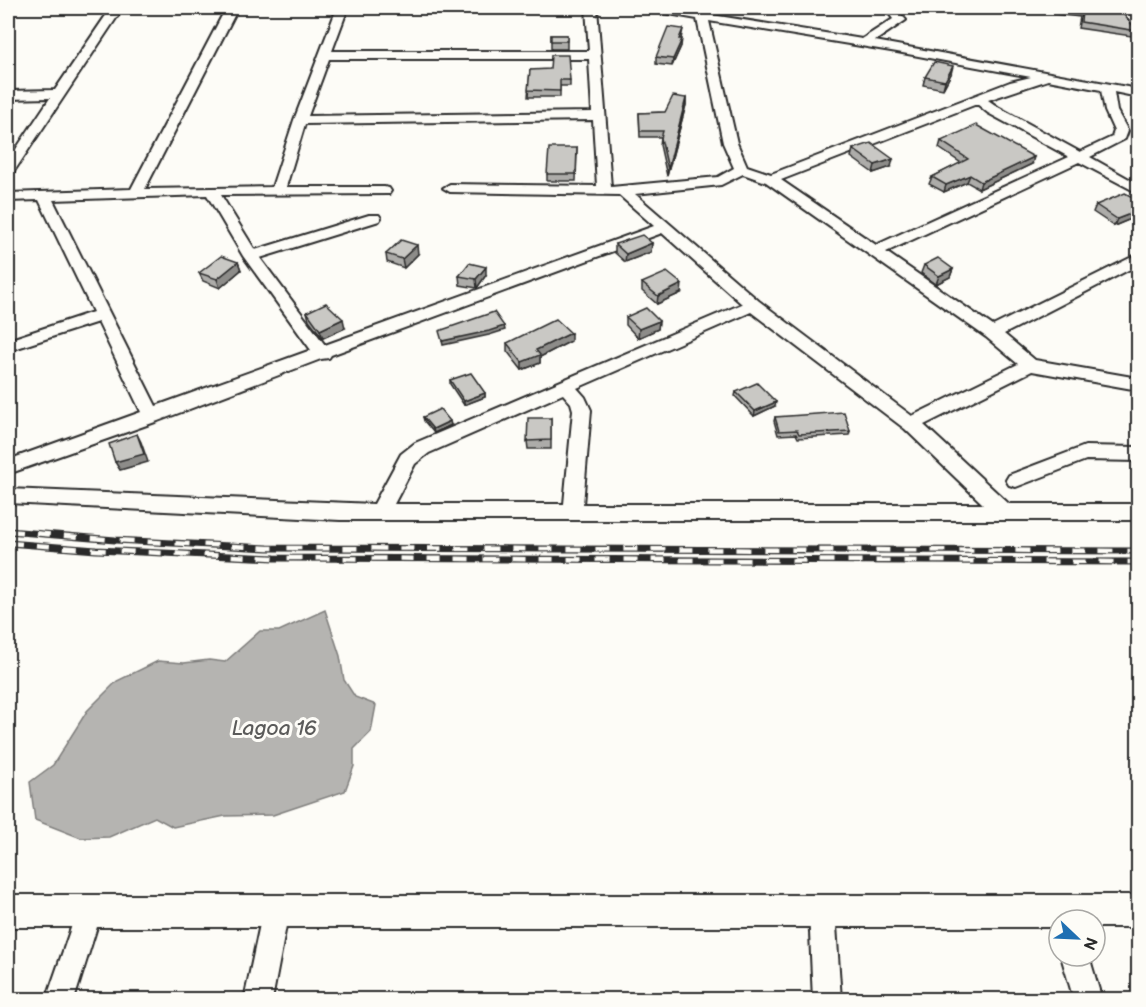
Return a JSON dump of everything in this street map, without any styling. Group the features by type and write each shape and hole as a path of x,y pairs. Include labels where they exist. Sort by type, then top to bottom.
{"street":[{"path":"9,167 117,8"},
{"path":"136,192 232,8"},
{"path":"278,191 300,120 342,8"},
{"path":"592,8 604,190"},
{"path":"652,8 704,21 720,19 1138,93"},
{"path":"864,43 900,20 890,8"},
{"path":"704,21 730,143 741,169"},
{"path":"325,55 596,55"},
{"path":"771,178 1014,85 1048,76"},
{"path":"875,251 1120,136 1121,131 1111,111 1107,88"},
{"path":"8,95 58,94"},
{"path":"979,99 993,110 1138,189"},
{"path":"964,105 993,110"},
{"path":"300,120 600,116"},
{"path":"450,188 623,191 721,181 741,169 756,172 771,178 992,333 1030,365 1138,384"},
{"path":"211,191 251,256 322,354"},
{"path":"8,197 136,192 384,191"},
{"path":"623,191 753,305 911,424 1004,512"},
{"path":"44,195 152,416"},
{"path":"251,256 374,218"},
{"path":"8,467 664,227"},
{"path":"992,333 1138,259"},
{"path":"380,512 408,459 422,448 753,305"},
{"path":"8,346 101,315"},
{"path":"911,424 1030,365"},
{"path":"565,386 579,401 582,410 573,512"},
{"path":"1016,480 1085,453 1138,454"},
{"path":"8,496 160,505 380,512 1138,512"},
{"path":"8,910 822,910 1047,915"},
{"path":"258,999 276,910"},
{"path":"822,910 827,999"},
{"path":"60,999 90,911"},
{"path":"1107,913 1138,911"},
{"path":"1079,968 1088,999"}],"water":[{"name":"Lagoa 16","path":"325,610 340,656 344,680 355,697 376,705 371,732 354,749 354,766 345,791 273,815 225,816 173,827 155,817 109,837 81,838 35,820 30,782 53,765 87,711 117,681 158,661 225,662 260,631 279,631"}],"building":[{"path":"934,8 966,8 941,11"},
{"path":"1048,8 1118,8 1135,28 1138,26 1138,31 1081,22 1082,11"},
{"path":"668,27 683,29 679,39 682,39 673,59 656,57"},
{"path":"551,35 567,35 567,41 551,41"},
{"path":"551,55 568,55 570,80 560,80 560,91 528,90 530,70 550,69"},
{"path":"934,62 953,66 945,81 925,77"},
{"path":"673,96 686,98 668,169 661,138 663,131 640,131 639,113 665,112"},
{"path":"976,125 1034,157 981,182 970,175 946,185 932,177 968,159 941,141"},
{"path":"871,143 893,159 875,165 853,149"},
{"path":"549,148 577,148 576,174 547,174"},
{"path":"1125,193 1138,200 1138,211 1117,219 1096,205"},
{"path":"642,235 652,243 626,254 615,244"},
{"path":"401,240 417,245 402,259 386,254"},
{"path":"221,256 238,262 217,279 199,273"},
{"path":"938,258 953,269 939,276 924,265"},
{"path":"469,263 486,267 476,279 459,276"},
{"path":"667,272 682,284 658,296 642,283"},
{"path":"326,303 343,319 320,330 307,312"},
{"path":"646,308 659,321 639,329 626,317"},
{"path":"494,312 504,326 442,341 439,331"},
{"path":"556,319 571,333 536,350 540,355 522,362 507,343"},
{"path":"471,373 485,393 464,401 450,380"},
{"path":"757,383 776,402 755,411 736,392"},
{"path":"440,409 450,421 433,429 423,417"},
{"path":"844,412 850,431 799,434 797,430 779,431 775,417"},
{"path":"528,418 551,418 551,440 527,441"},
{"path":"137,434 144,454 115,462 109,444"}],"railway":[{"path":"8,531 115,540 268,548 1138,551"},
{"path":"8,543 96,550 275,558 1138,562"}]}
